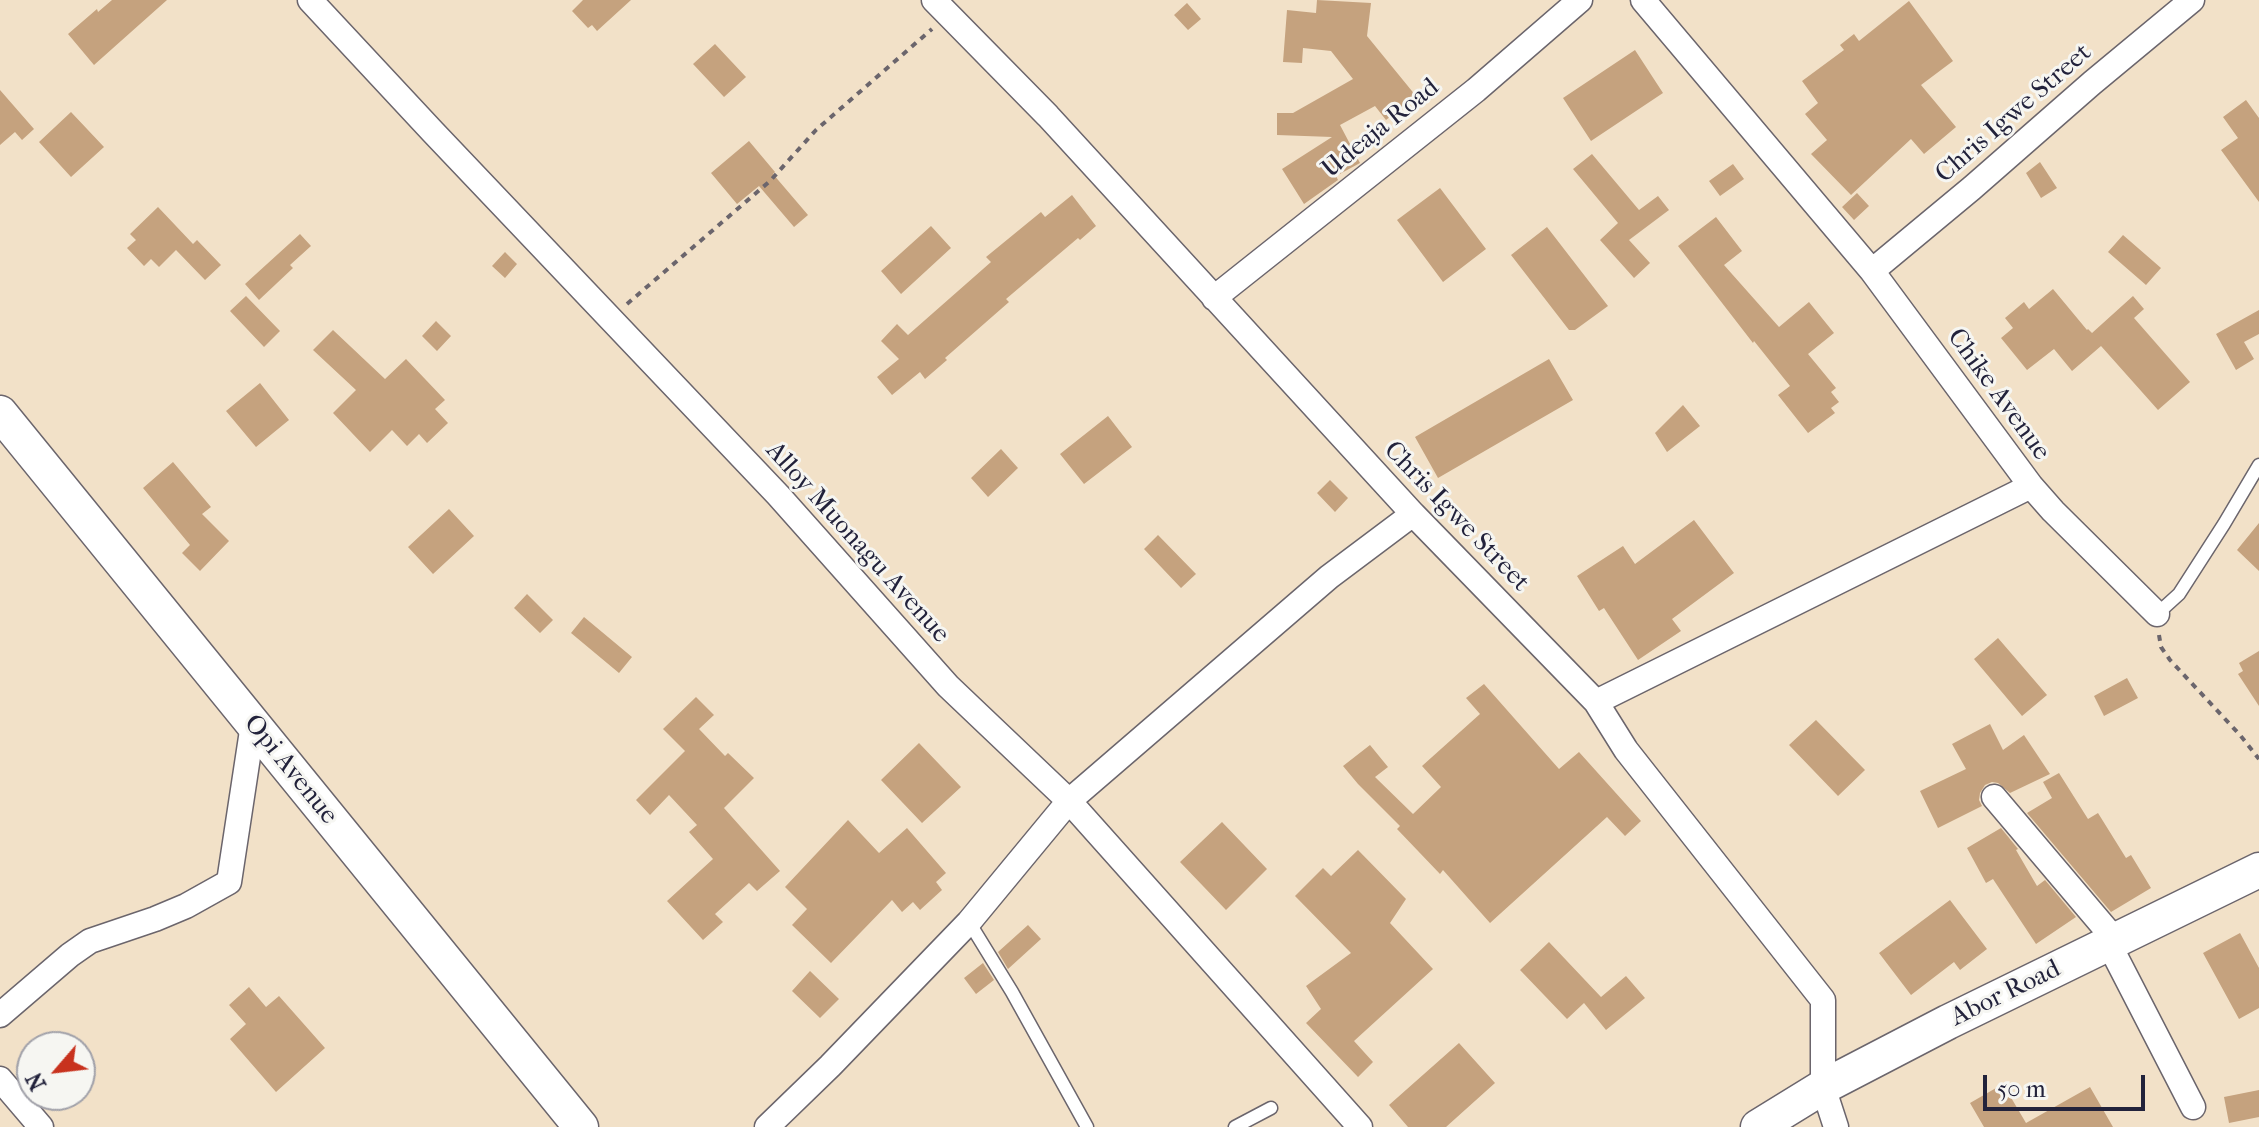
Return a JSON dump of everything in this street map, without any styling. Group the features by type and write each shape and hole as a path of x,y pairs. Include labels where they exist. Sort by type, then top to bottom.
{"street":[{"name":"Alloy Muonagu Avenue","path":"310,0 778,495 948,686 1069,801 1360,1127"},
{"name":"Udeaja Road","path":"1214,298 1476,90 1580,0"},
{"name":"Chike Avenue","path":"1596,702 2031,486 1872,271 1643,0"},
{"name":"Chris Igwe Street","path":"1872,271 2192,0"},
{"name":"Chris Igwe Street","path":"942,7 1048,116 1413,514 1596,702 1626,750 1823,1000 1823,1087 1836,1127"},
{"name":"Opi Avenue","path":"0,413 14,446 253,724 581,1127"},
{"path":"2031,486 2157,614"},
{"path":"767,1127 969,922 1069,801 1329,577 1413,514"},
{"path":"0,1015 90,941 186,906 229,882 253,724"},
{"path":"1994,797 2113,942 2193,1107"},
{"name":"Abor Road","path":"1758,1127 1823,1087 1948,1022 2259,870"},
{"path":"0,1079 41,1127"}],"lane":[{"path":"2157,614 2179,594 2259,465"},
{"path":"969,922 1087,1127"},
{"path":"1235,1127 1271,1108"}],"path":[{"path":"610,318 770,181 816,130 942,7"},
{"path":"2157,614 2161,647 2170,660 2259,759"}],"building":[{"path":"112,0 167,0 94,65 68,34"},
{"path":"583,0 631,0 597,31 592,25 588,28 572,11"},
{"path":"1317,0 1371,3 1367,36 1416,96 1386,120 1375,106 1340,125 1360,163 1336,176 1338,180 1304,204 1282,169 1332,137 1277,135 1277,113 1293,113 1353,79 1331,51 1303,48 1302,63 1283,62 1287,10 1316,13"},
{"path":"1909,1 1953,61 1921,85 1956,127 1924,154 1911,139 1851,195 1811,154 1827,140 1805,114 1818,103 1802,81 1844,50 1840,45 1854,34 1859,41"},
{"path":"1187,3 1201,19 1188,30 1174,15"},
{"path":"715,44 746,77 724,97 693,64"},
{"path":"1635,50 1663,93 1591,141 1563,98"},
{"path":"0,90 34,129 22,140 15,132 0,145"},
{"path":"2246,100 2259,118 2259,202 2221,150 2238,138 2223,117"},
{"path":"71,112 104,147 71,177 39,142"},
{"path":"749,141 808,215 794,227 759,186 737,204 711,173"},
{"path":"1592,154 1639,210 1658,196 1669,210 1629,240 1650,263 1634,278 1600,240 1618,223 1573,169"},
{"path":"2040,162 2057,188 2041,198 2026,173"},
{"path":"1733,164 1744,179 1720,196 1709,181"},
{"path":"1440,188 1486,249 1443,282 1397,220"},
{"path":"1857,193 1869,206 1854,220 1842,207"},
{"path":"1072,195 1096,226 1006,299 1009,302 925,379 920,372 892,395 877,377 899,359 881,341 897,324 908,335 991,262 986,257 1041,212 1045,217"},
{"path":"158,207 193,244 197,240 221,265 205,280 176,250 159,267 151,259 144,266 127,248 136,240 130,234"},
{"path":"1716,217 1742,251 1724,265 1779,327 1809,302 1834,333 1808,354 1836,388 1831,392 1839,402 1831,408 1835,413 1808,433 1778,395 1790,386 1678,246"},
{"path":"931,226 951,248 901,294 881,271"},
{"path":"1547,227 1608,306 1575,330 1569,330 1511,255"},
{"path":"300,234 311,246 259,300 245,284"},
{"path":"2123,235 2161,268 2146,285 2108,252"},
{"path":"505,252 517,264 505,278 492,266"},
{"path":"2053,289 2092,333 2133,296 2144,309 2134,318 2190,382 2158,410 2101,346 2072,371 2054,349 2027,370 2001,338 2013,328 2005,318 2024,302 2029,309"},
{"path":"246,296 280,331 264,347 230,311"},
{"path":"2259,310 2259,334 2244,342 2254,359 2236,370 2216,334"},
{"path":"436,321 451,336 437,351 422,336"},
{"path":"333,330 385,379 406,359 445,400 435,409 448,423 427,443 419,434 407,446 392,430 370,452 333,413 356,390 313,350"},
{"path":"1549,359 1573,400 1438,478 1415,437"},
{"path":"260,383 289,420 256,447 226,411"},
{"path":"1683,405 1700,426 1667,452 1655,433"},
{"path":"1108,416 1132,447 1084,484 1060,454"},
{"path":"1001,449 1018,468 988,497 971,478"},
{"path":"173,462 211,507 202,514 229,541 200,571 182,553 190,545 143,488"},
{"path":"1330,480 1348,498 1335,512 1317,493"},
{"path":"449,509 474,536 433,574 408,547"},
{"path":"1694,520 1734,573 1672,619 1681,631 1638,660 1604,608 1599,611 1577,576 1623,546 1635,564"},
{"path":"2259,523 2259,571 2237,550"},
{"path":"1158,535 1196,574 1181,588 1144,549"},
{"path":"527,594 553,620 540,633 514,608"},
{"path":"584,617 632,657 619,673 571,633"},
{"path":"1998,638 2047,695 2022,716 1974,659"},
{"path":"2259,651 2259,706 2238,674 2243,671 2239,663"},
{"path":"2127,678 2138,698 2104,716 2094,696"},
{"path":"1484,684 1559,769 1579,752 1641,821 1625,836 1607,817 1490,923 1443,870 1440,874 1397,829 1400,826 1343,766 1370,745 1388,767 1375,777 1413,814 1441,787 1422,766 1480,714 1466,698"},
{"path":"696,697 714,715 699,729 725,756 728,753 754,778 724,808 780,871 757,891 749,883 715,914 723,922 703,940 667,901 713,859 689,832 697,825 669,795 650,815 636,800 685,751 663,729"},
{"path":"1816,720 1865,770 1838,796 1789,745"},
{"path":"1990,724 2003,750 2024,735 2050,774 2010,793 1998,783 1985,785 1979,800 1982,806 1938,828 1920,791 1966,769 1952,744"},
{"path":"919,743 961,787 922,823 881,780"},
{"path":"2059,773 2088,819 2098,813 2126,858 2131,855 2151,888 2111,912 2027,813 2052,798 2043,782"},
{"path":"848,820 879,853 907,828 946,873 936,882 942,890 920,910 913,902 902,912 892,900 831,963 792,925 807,909 785,887"},
{"path":"1222,822 1267,869 1226,910 1180,862"},
{"path":"2001,828 2018,849 2037,886 2045,880 2076,917 2036,944 1993,879 1986,883 1967,848"},
{"path":"1358,850 1406,899 1390,923 1433,969 1354,1041 1373,1062 1358,1077 1306,1023 1321,1009 1306,986 1351,953 1295,896 1323,868 1331,876"},
{"path":"1950,900 1987,949 1960,970 1954,962 1911,995 1879,953"},
{"path":"1028,925 1041,939 1008,969 998,952"},
{"path":"2240,933 2259,968 2259,1008 2239,1019 2203,953"},
{"path":"1549,942 1601,997 1626,976 1645,998 1606,1030 1584,1003 1567,1019 1520,970"},
{"path":"983,963 994,980 976,994 964,978"},
{"path":"810,971 839,999 820,1018 792,991"},
{"path":"249,987 266,1007 279,996 325,1048 276,1092 230,1039 246,1024 229,1005"},
{"path":"1459,1043 1495,1083 1446,1127 1408,1127 1389,1105"},
{"path":"2003,1084 2026,1123 2090,1087 2113,1127 1984,1127 1970,1103"},
{"path":"2259,1090 2259,1117 2229,1123 2224,1097"}]}
